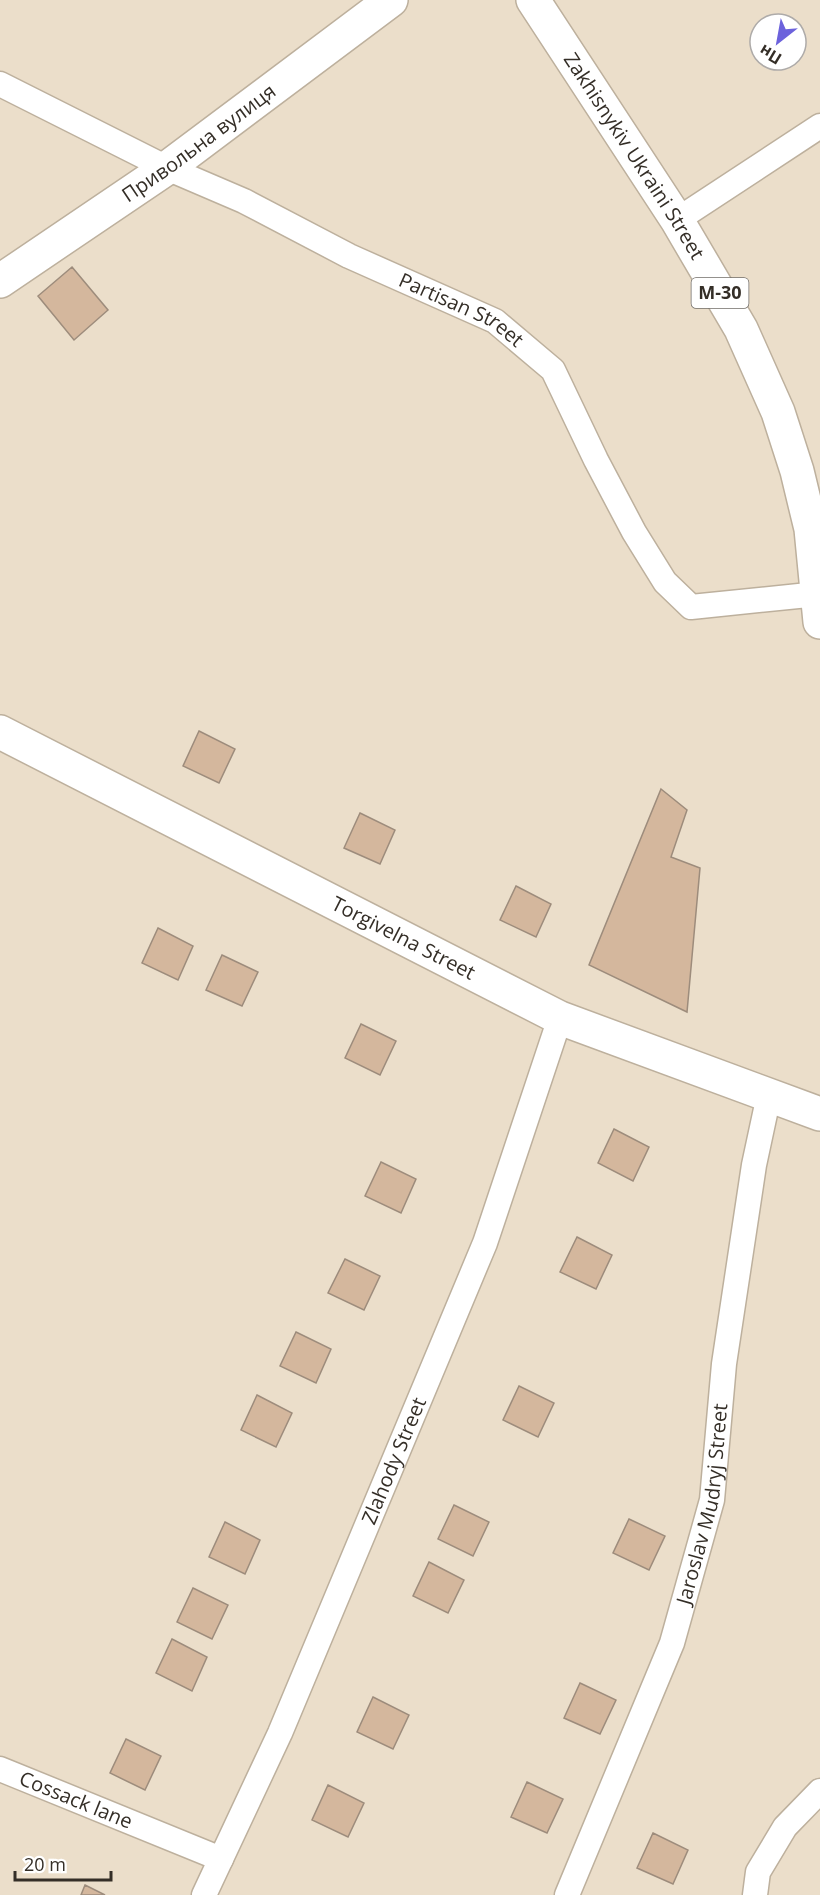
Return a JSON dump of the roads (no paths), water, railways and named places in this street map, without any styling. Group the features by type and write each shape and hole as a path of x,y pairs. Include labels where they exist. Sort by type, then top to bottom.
{"main road":[{"name":"Привольна вулиця","path":"0,281 167,168 391,0"},
{"name":"Zakhisnykiv Ukraini Street","path":"533,0 677,220 741,329 778,412 811,529 819,608"},
{"name":"Torgivelna Street","path":"0,732 560,1018 820,1114"}],"street":[{"name":"Partisan Street","path":"0,84 167,168 244,201 349,256 495,321 553,370 634,532 665,582 691,607 819,608"},
{"path":"677,220 820,126"},
{"name":"Zlahody Street","path":"204,1895 280,1733 485,1243 560,1018"},
{"name":"Jaroslav Mudryj Street","path":"567,1895 672,1643 712,1500 724,1364 754,1165 769,1095"},
{"name":"Cossack lane","path":"0,1769 220,1859"},
{"path":"755,1895 758,1872 785,1827 820,1791"}]}
